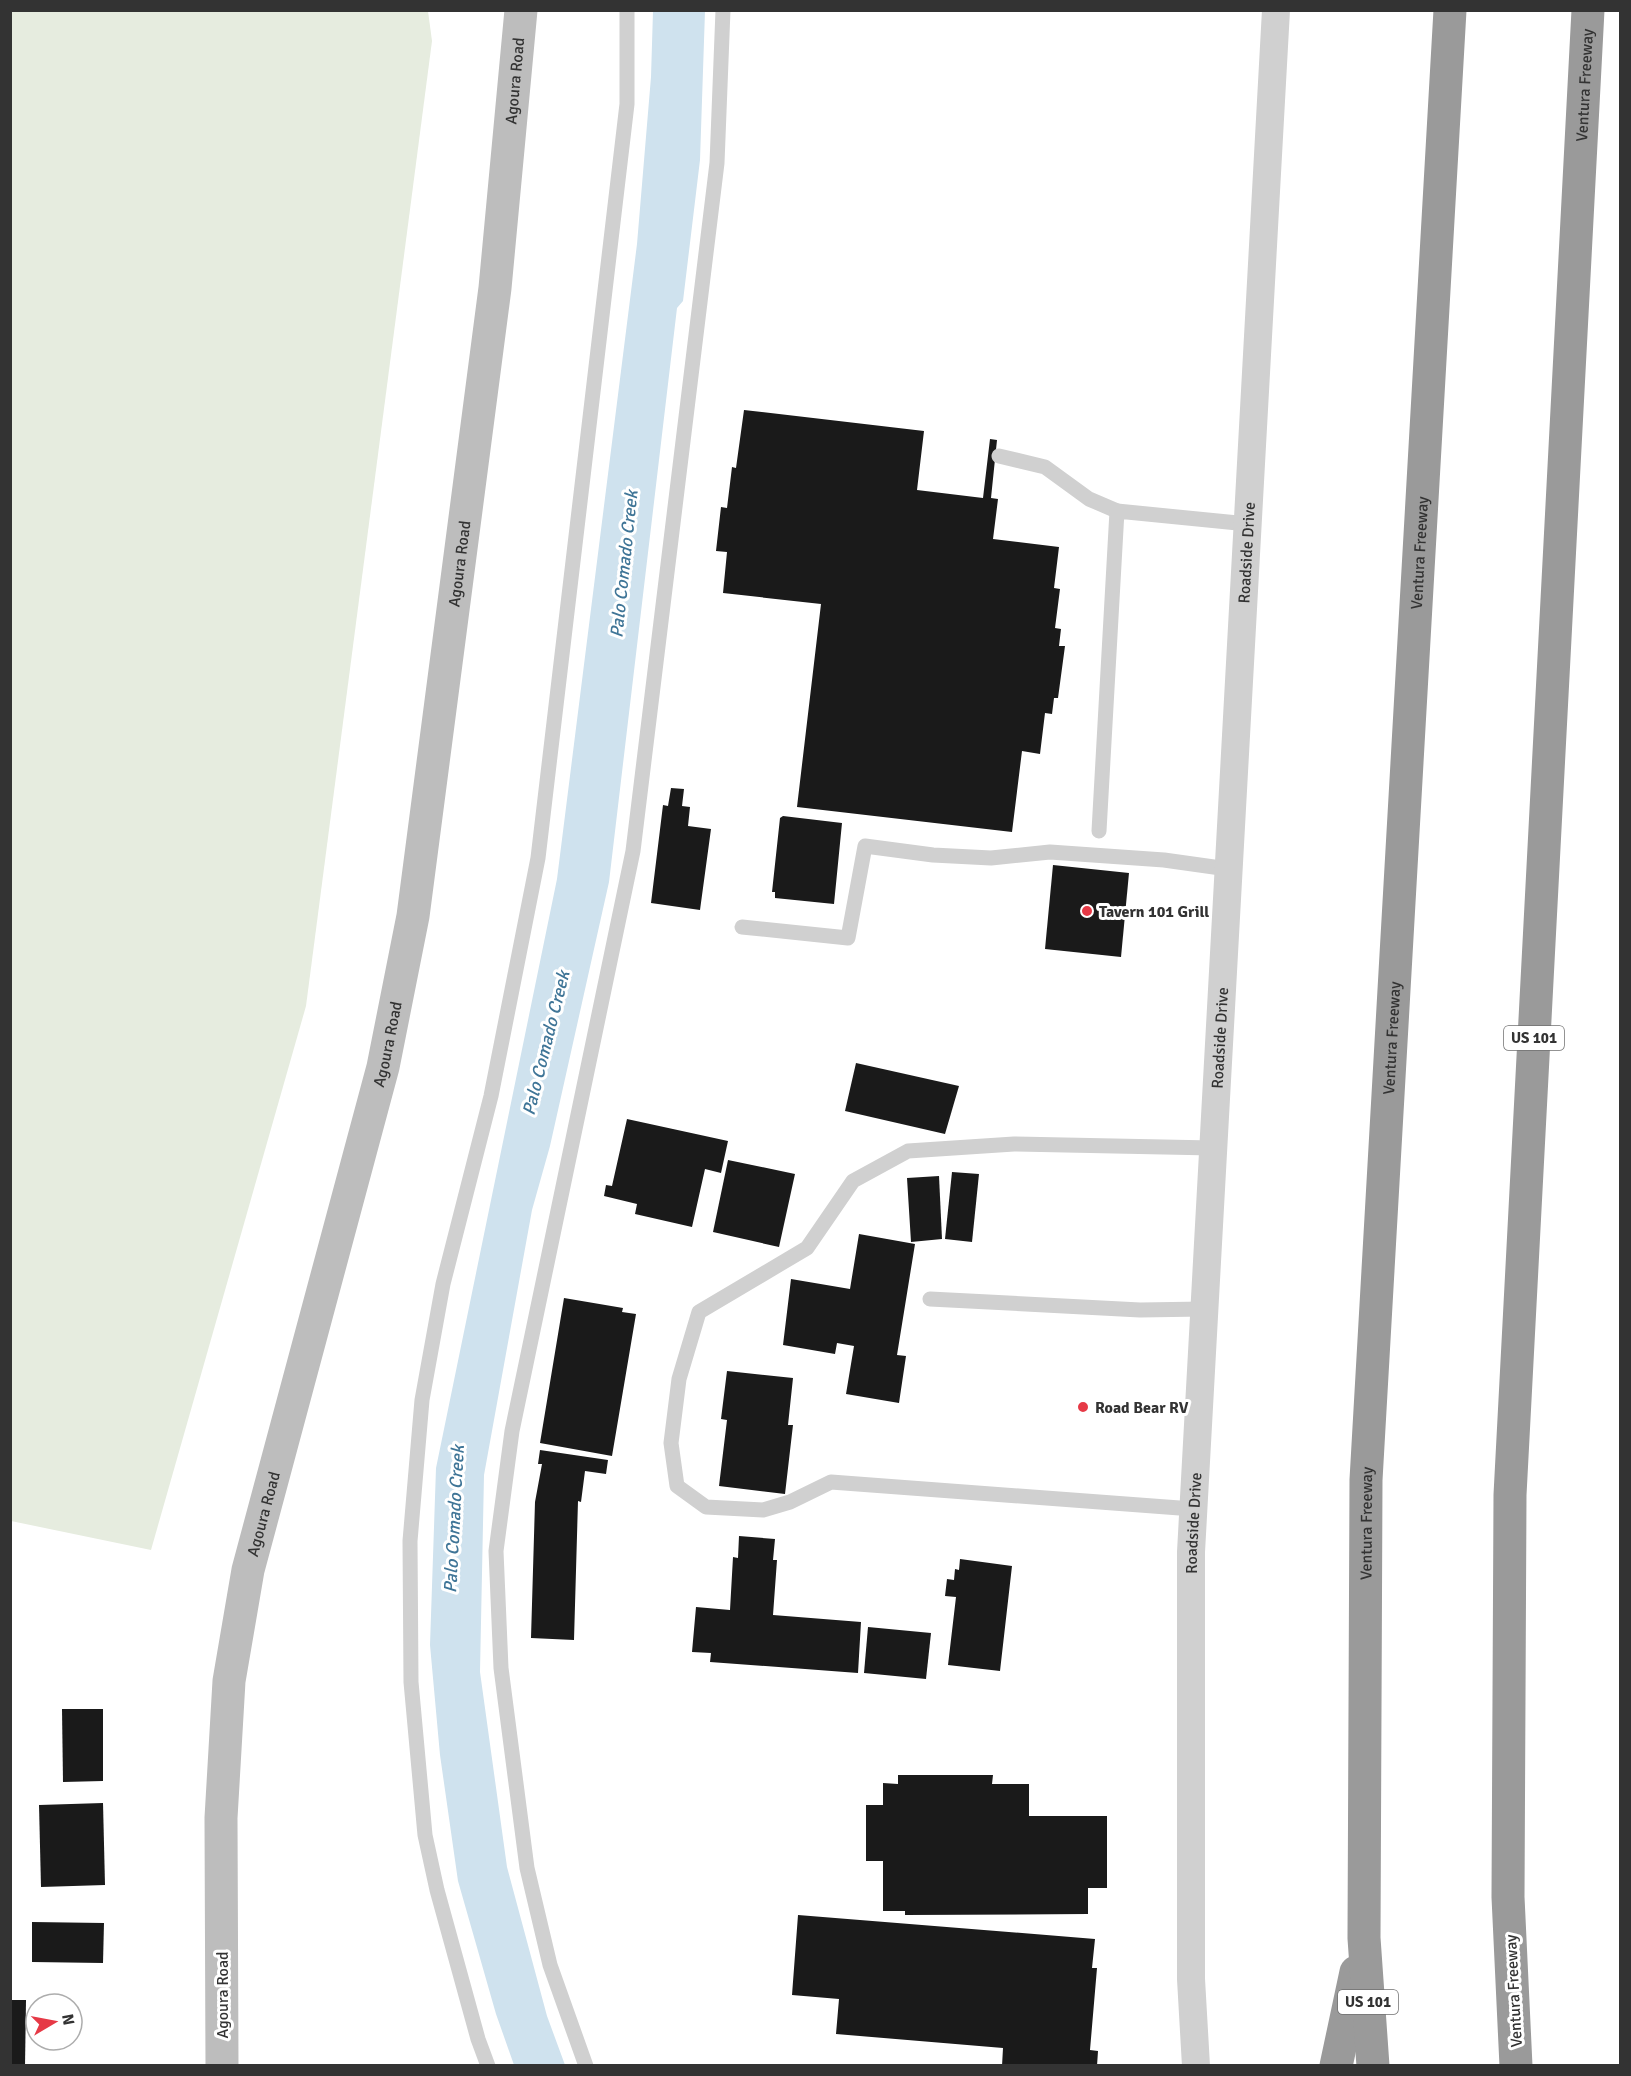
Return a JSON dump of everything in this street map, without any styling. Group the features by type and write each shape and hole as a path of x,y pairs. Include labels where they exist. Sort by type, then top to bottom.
{"highway":[{"name":"Ventura Freeway","path":"1373,2066 1364,1938 1366,1480 1450,10"},
{"name":"Ventura Freeway","path":"1516,2066 1508,1897 1510,1495 1588,10"},
{"path":"1336,2066 1364,1938"}],"main road":[{"name":"Agoura Road","path":"222,2066 221,1818 229,1681 249,1570 383,1067 413,916 495,288 521,10"}],"street":[{"name":"Roadside Drive","path":"1196,2066 1191,1979 1192,1509 1276,10"}],"lane":[{"path":"488,2066 478,2039 437,1890 426,1834 411,1682 410,1541 422,1400 443,1284 491,1096 538,858 590,399 626,115 627,10"},
{"path":"586,2066 550,1965 527,1868 501,1668 496,1551 512,1431 633,851 717,163 723,10"},
{"path":"999,456 1045,467 1089,499 1117,511 1248,524"},
{"path":"1099,831 1117,511"},
{"path":"742,927 848,938 865,846 933,855 991,858 1050,852 1164,860 1228,869"},
{"path":"1192,1509 831,1482 790,1502 763,1510 706,1507 677,1486 671,1443 679,1379 699,1312 807,1248 853,1181 908,1151 1014,1144 1213,1148"},
{"path":"930,1299 1140,1310 1204,1309"}],"shaded area":[{"path":"11,10 428,11 432,41 306,1006 151,1550 11,1521"}],"water":[{"name":"Palo Comado Creek","path":"653,11 705,11 700,160 683,301 677,308 609,882 550,1146 532,1210 484,1475 480,1672 507,1867 547,2016 565,2065 514,2065 496,2014 458,1881 440,1755 430,1645 436,1468 557,879 637,244 651,77"}],"building":[{"path":"744,410 924,431 917,490 983,498 990,439 997,440 991,498 998,499 993,539 1059,547 1054,588 1060,589 1055,628 1061,629 1059,646 1065,646 1058,698 1054,698 1052,714 1045,713 1040,754 1022,751 1012,832 797,807 821,604 723,593 727,552 716,551 721,507 727,508 732,467 736,468"},
{"path":"671,788 684,789 682,806 690,807 688,826 711,829 700,910 651,903 663,805 668,806"},
{"path":"783,816 842,823 834,904 775,898 775,892 772,892 780,818"},
{"name":"Tavern 101 Grill","path":"1053,865 1129,873 1121,957 1045,949"},
{"path":"856,1063 959,1086 945,1134 845,1111"},
{"path":"627,1119 728,1141 721,1173 705,1169 692,1227 635,1214 637,1204 604,1196 606,1185 612,1186"},
{"path":"728,1160 795,1174 779,1247 713,1232"},
{"path":"952,1172 979,1174 972,1242 945,1239"},
{"path":"939,1176 942,1239 911,1242 907,1178"},
{"path":"859,1234 915,1244 897,1355 906,1356 899,1403 846,1394 854,1346 837,1343 835,1354 783,1345 791,1279 850,1289"},
{"path":"564,1298 623,1308 622,1312 636,1314 612,1456 540,1443"},
{"path":"727,1371 793,1378 788,1425 793,1425 785,1494 719,1486 727,1420 721,1419"},
{"path":"540,1450 608,1460 606,1474 585,1471 581,1502 578,1501 574,1640 531,1638 535,1502 542,1464 538,1464"},
{"path":"739,1536 775,1539 773,1560 777,1560 773,1615 861,1622 858,1673 710,1662 711,1653 692,1652 696,1607 730,1610 733,1557 738,1558"},
{"path":"960,1559 1012,1566 1000,1671 948,1665 956,1597 945,1596 947,1579 954,1580 955,1569 959,1570"},
{"path":"868,1627 931,1633 926,1679 864,1673"},
{"path":"62,1709 103,1709 103,1781 63,1782"},
{"path":"898,1775 993,1775 992,1784 1029,1784 1029,1816 1107,1816 1107,1888 1088,1888 1088,1914 905,1915 905,1911 883,1911 883,1861 866,1861 866,1805 883,1805 883,1783 898,1784"},
{"path":"103,1803 105,1885 41,1887 39,1805"},
{"path":"798,1915 1095,1939 1092,1968 1097,1968 1090,2050 1098,2051 1097,2066 1002,2066 1003,2048 836,2034 839,1999 792,1995"},
{"path":"32,1922 104,1923 103,1963 32,1962"},
{"path":"10,2000 24,2000 25,2066 10,2066"}],"place":[{"name":"Tavern 101 Grill","path":"1087,911"},
{"name":"Road Bear RV","path":"1083,1407"}]}
